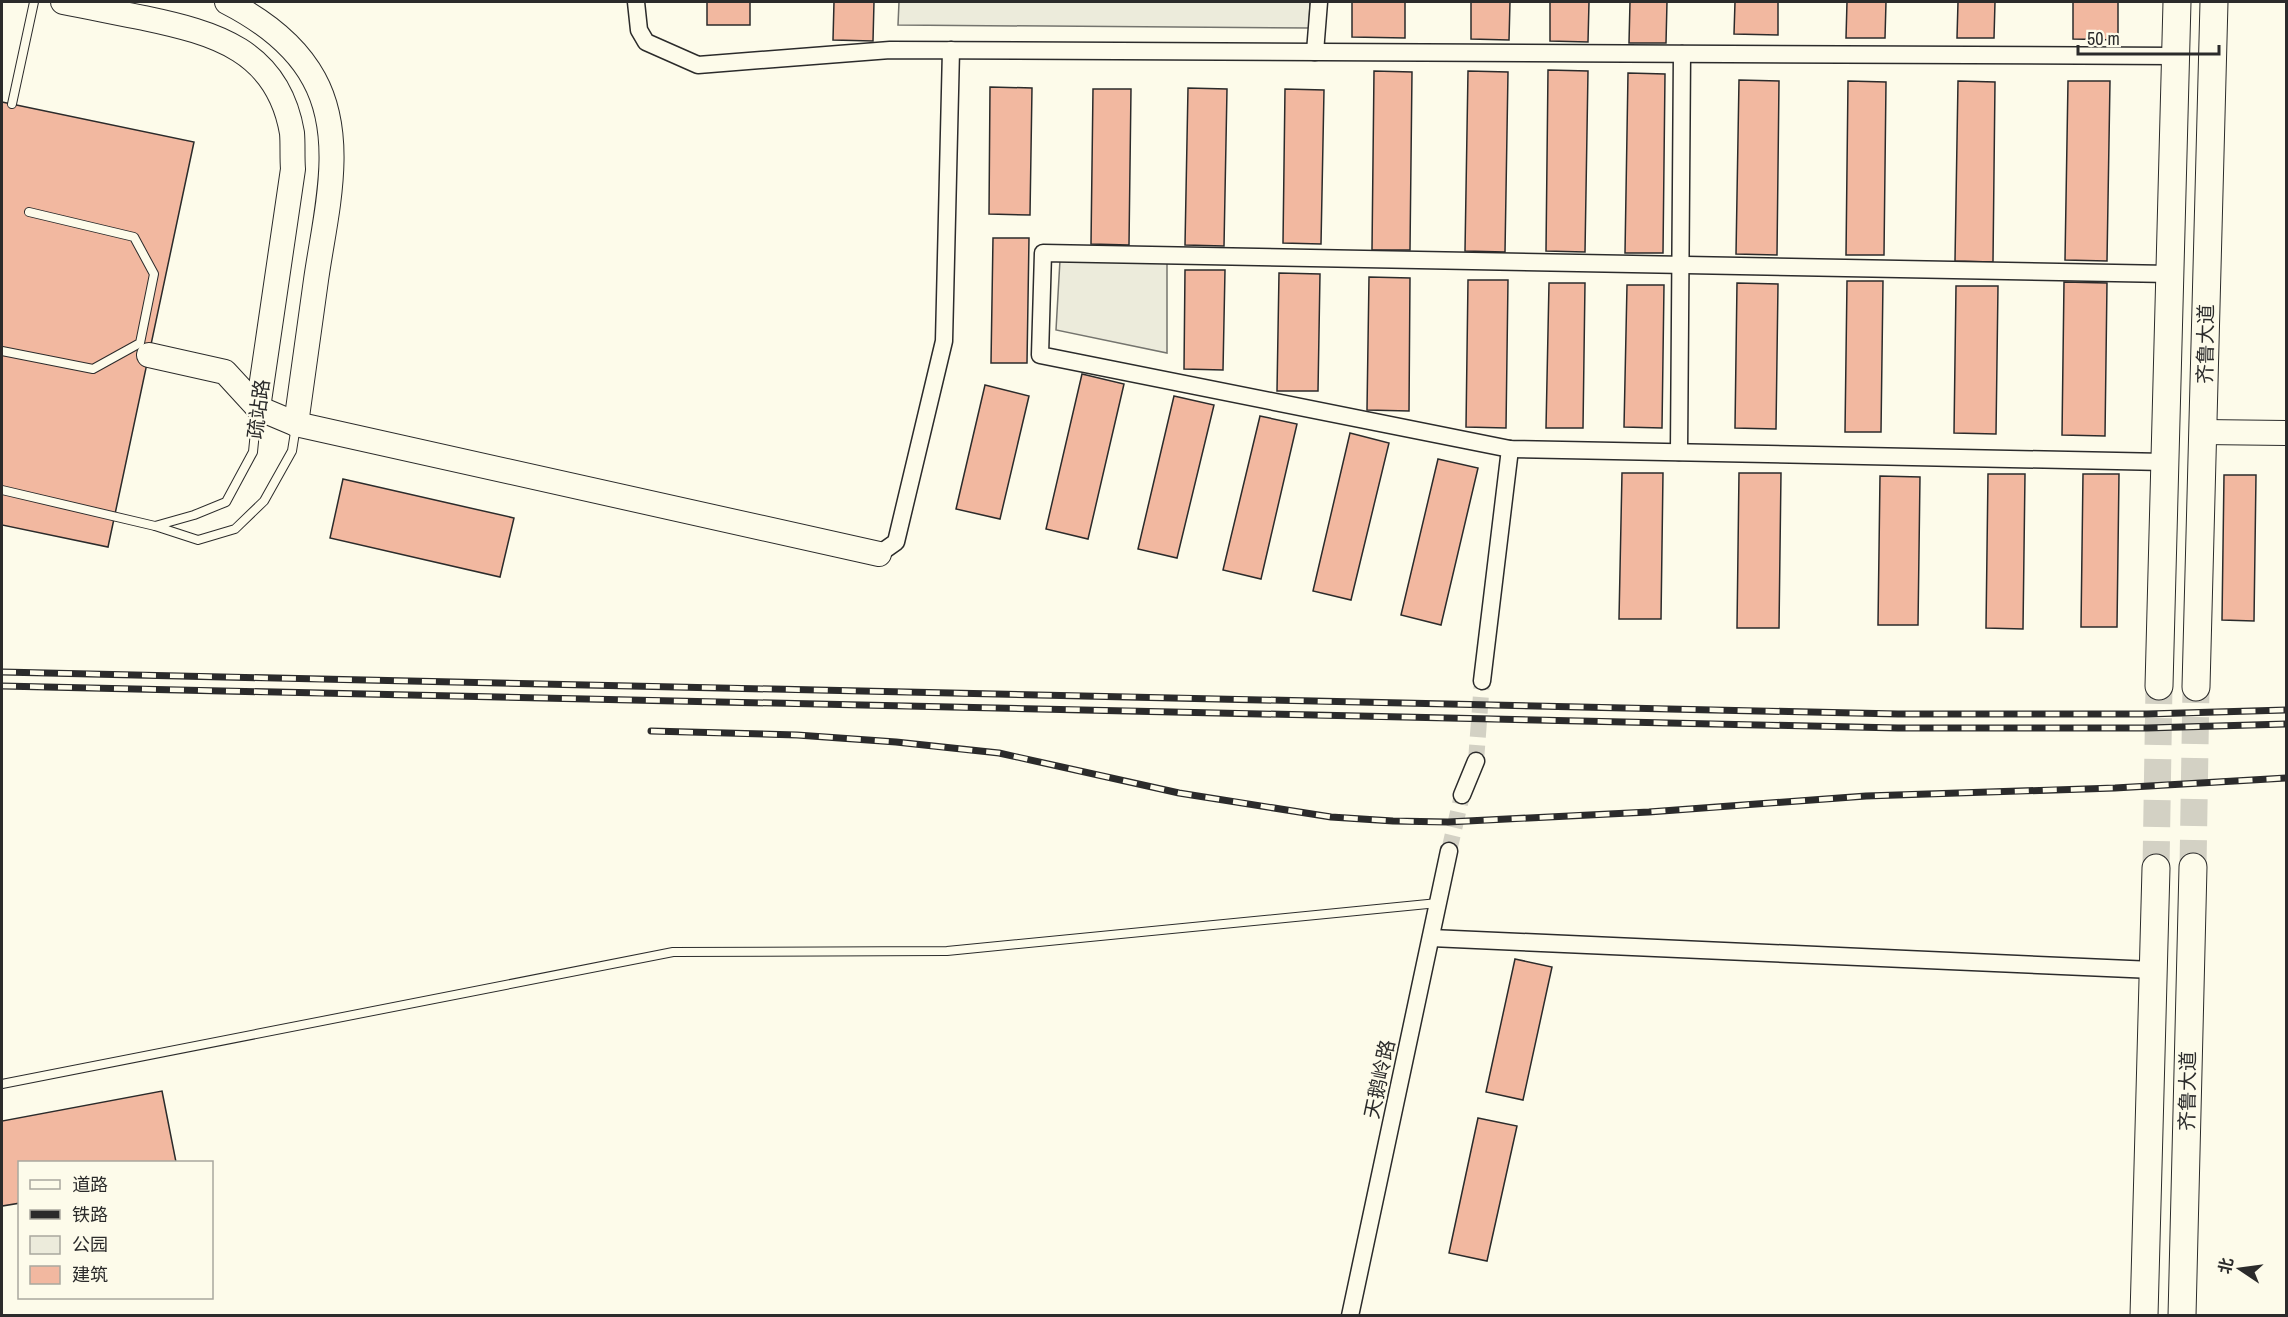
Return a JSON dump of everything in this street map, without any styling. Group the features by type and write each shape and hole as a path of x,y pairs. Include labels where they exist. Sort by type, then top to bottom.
{"main road":[{"name":"齐鲁大道","path":"2160,686 2177,2"},
{"name":"齐鲁大道","path":"2196,687 2214,2"},
{"name":"齐鲁大道","path":"2182,1316 2193,867"},
{"name":"齐鲁大道","path":"2144,1316 2156,868"}],"street":[{"name":"疏站路","path":"63,2 188,27 223,39 251,57 272,79 283,102 292,133 293,169 258,408"},
{"name":"疏站路","path":"227,2 255,17 289,44 314,79 329,117 332,170 296,424"},
{"path":"636,2 639,30 646,42 698,65 890,50 2175,56"},
{"path":"1315,52 1319,2"},
{"path":"149,355 225,372 258,408 296,424 879,554 896,542 944,341 951,50"},
{"path":"1679,452 1682,54"},
{"path":"2165,462 1510,449 1041,355 1042,253 2170,274"},
{"path":"2203,432 2286,434"},
{"path":"1482,681 1510,449"},
{"path":"1462,795 1476,761"},
{"name":"天鹅岭路","path":"1350,1316 1449,851"},
{"path":"1431,938 2153,970"}],"lane":[{"path":"12,104 34,2"},
{"path":"2,351 93,369 140,343 154,274 134,237 29,212"},
{"name":"疏站路","path":"155,526 194,515 226,502 253,452 258,408"},
{"name":"疏站路","path":"155,526 198,540 235,529 264,501 292,451 296,424"},
{"path":"2,490 155,526"},
{"path":"2,1084 673,952 947,951 1438,903"}],"green space":[{"path":"899,2 1310,2 1309,28 898,25"},
{"path":"1060,260 1167,261 1167,353 1056,330"}],"building":[{"path":"707,2 750,2 750,25 707,25"},
{"path":"834,2 874,2 873,41 833,40"},
{"path":"1352,2 1405,2 1405,38 1352,37"},
{"path":"1471,2 1510,2 1509,40 1471,39"},
{"path":"1550,2 1589,2 1588,42 1550,41"},
{"path":"1630,2 1667,2 1666,43 1629,43"},
{"path":"1735,2 1778,2 1778,35 1734,34"},
{"path":"1847,2 1886,2 1885,38 1846,38"},
{"path":"1958,2 1995,2 1994,38 1957,38"},
{"path":"2073,2 2118,2 2118,40 2073,39"},
{"path":"1548,70 1588,71 1585,252 1546,251"},
{"path":"1374,71 1412,72 1410,250 1372,250"},
{"path":"1468,71 1508,72 1505,252 1465,251"},
{"path":"1628,73 1665,74 1663,253 1625,253"},
{"path":"1739,80 1779,81 1777,255 1736,254"},
{"path":"1848,81 1886,82 1884,255 1846,255"},
{"path":"1958,81 1995,82 1993,262 1955,261"},
{"path":"2068,81 2110,81 2107,261 2065,260"},
{"path":"990,87 1032,88 1030,215 989,214"},
{"path":"1188,88 1227,89 1224,246 1185,245"},
{"path":"1093,89 1131,89 1129,245 1091,244"},
{"path":"1285,89 1324,90 1321,244 1283,243"},
{"path":"2,102 194,142 108,547 2,525"},
{"path":"993,238 1029,238 1027,363 991,363"},
{"path":"1185,270 1225,270 1223,370 1184,369"},
{"path":"1279,273 1320,274 1318,391 1277,391"},
{"path":"1369,277 1410,278 1409,411 1367,410"},
{"path":"1468,280 1508,280 1506,428 1466,427"},
{"path":"1847,281 1883,281 1881,432 1845,432"},
{"path":"2064,282 2107,283 2105,436 2062,435"},
{"path":"1549,283 1585,283 1583,428 1546,428"},
{"path":"1737,283 1778,284 1776,429 1735,428"},
{"path":"1627,285 1664,285 1662,428 1624,427"},
{"path":"1956,286 1998,286 1996,434 1954,433"},
{"path":"1082,374 1124,384 1088,539 1046,529"},
{"path":"985,385 1029,396 1000,519 956,509"},
{"path":"1174,396 1214,405 1177,558 1138,549"},
{"path":"1260,416 1297,424 1261,579 1223,570"},
{"path":"1350,433 1389,443 1351,600 1313,591"},
{"path":"1438,459 1478,468 1441,625 1401,615"},
{"path":"1622,473 1663,473 1661,619 1619,619"},
{"path":"1739,473 1781,473 1779,628 1737,628"},
{"path":"1988,474 2025,474 2023,629 1986,628"},
{"path":"2083,474 2119,474 2117,627 2081,627"},
{"path":"2224,475 2256,475 2254,621 2222,620"},
{"path":"1880,476 1920,477 1918,625 1878,625"},
{"path":"343,479 514,518 500,577 330,538"},
{"path":"1515,959 1552,967 1523,1100 1486,1092"},
{"path":"162,1091 176,1161 18,1161 18,1203 2,1206 2,1121"},
{"path":"1478,1118 1517,1126 1487,1261 1449,1253"}],"tunnel":[{"path":"1476,761 1482,681"},
{"path":"2156,868 2159,686"},
{"path":"2193,867 2196,687"},
{"path":"1449,851 1462,795"}],"railway":[{"path":"2,672 1898,714 2147,714 2286,710"},
{"path":"2,686 1898,728 2147,728 2286,724"},
{"path":"651,731 797,735 896,742 999,753 1179,793 1331,817 1393,821 1448,822 1649,812 1866,796 2115,788 2286,778"}]}
